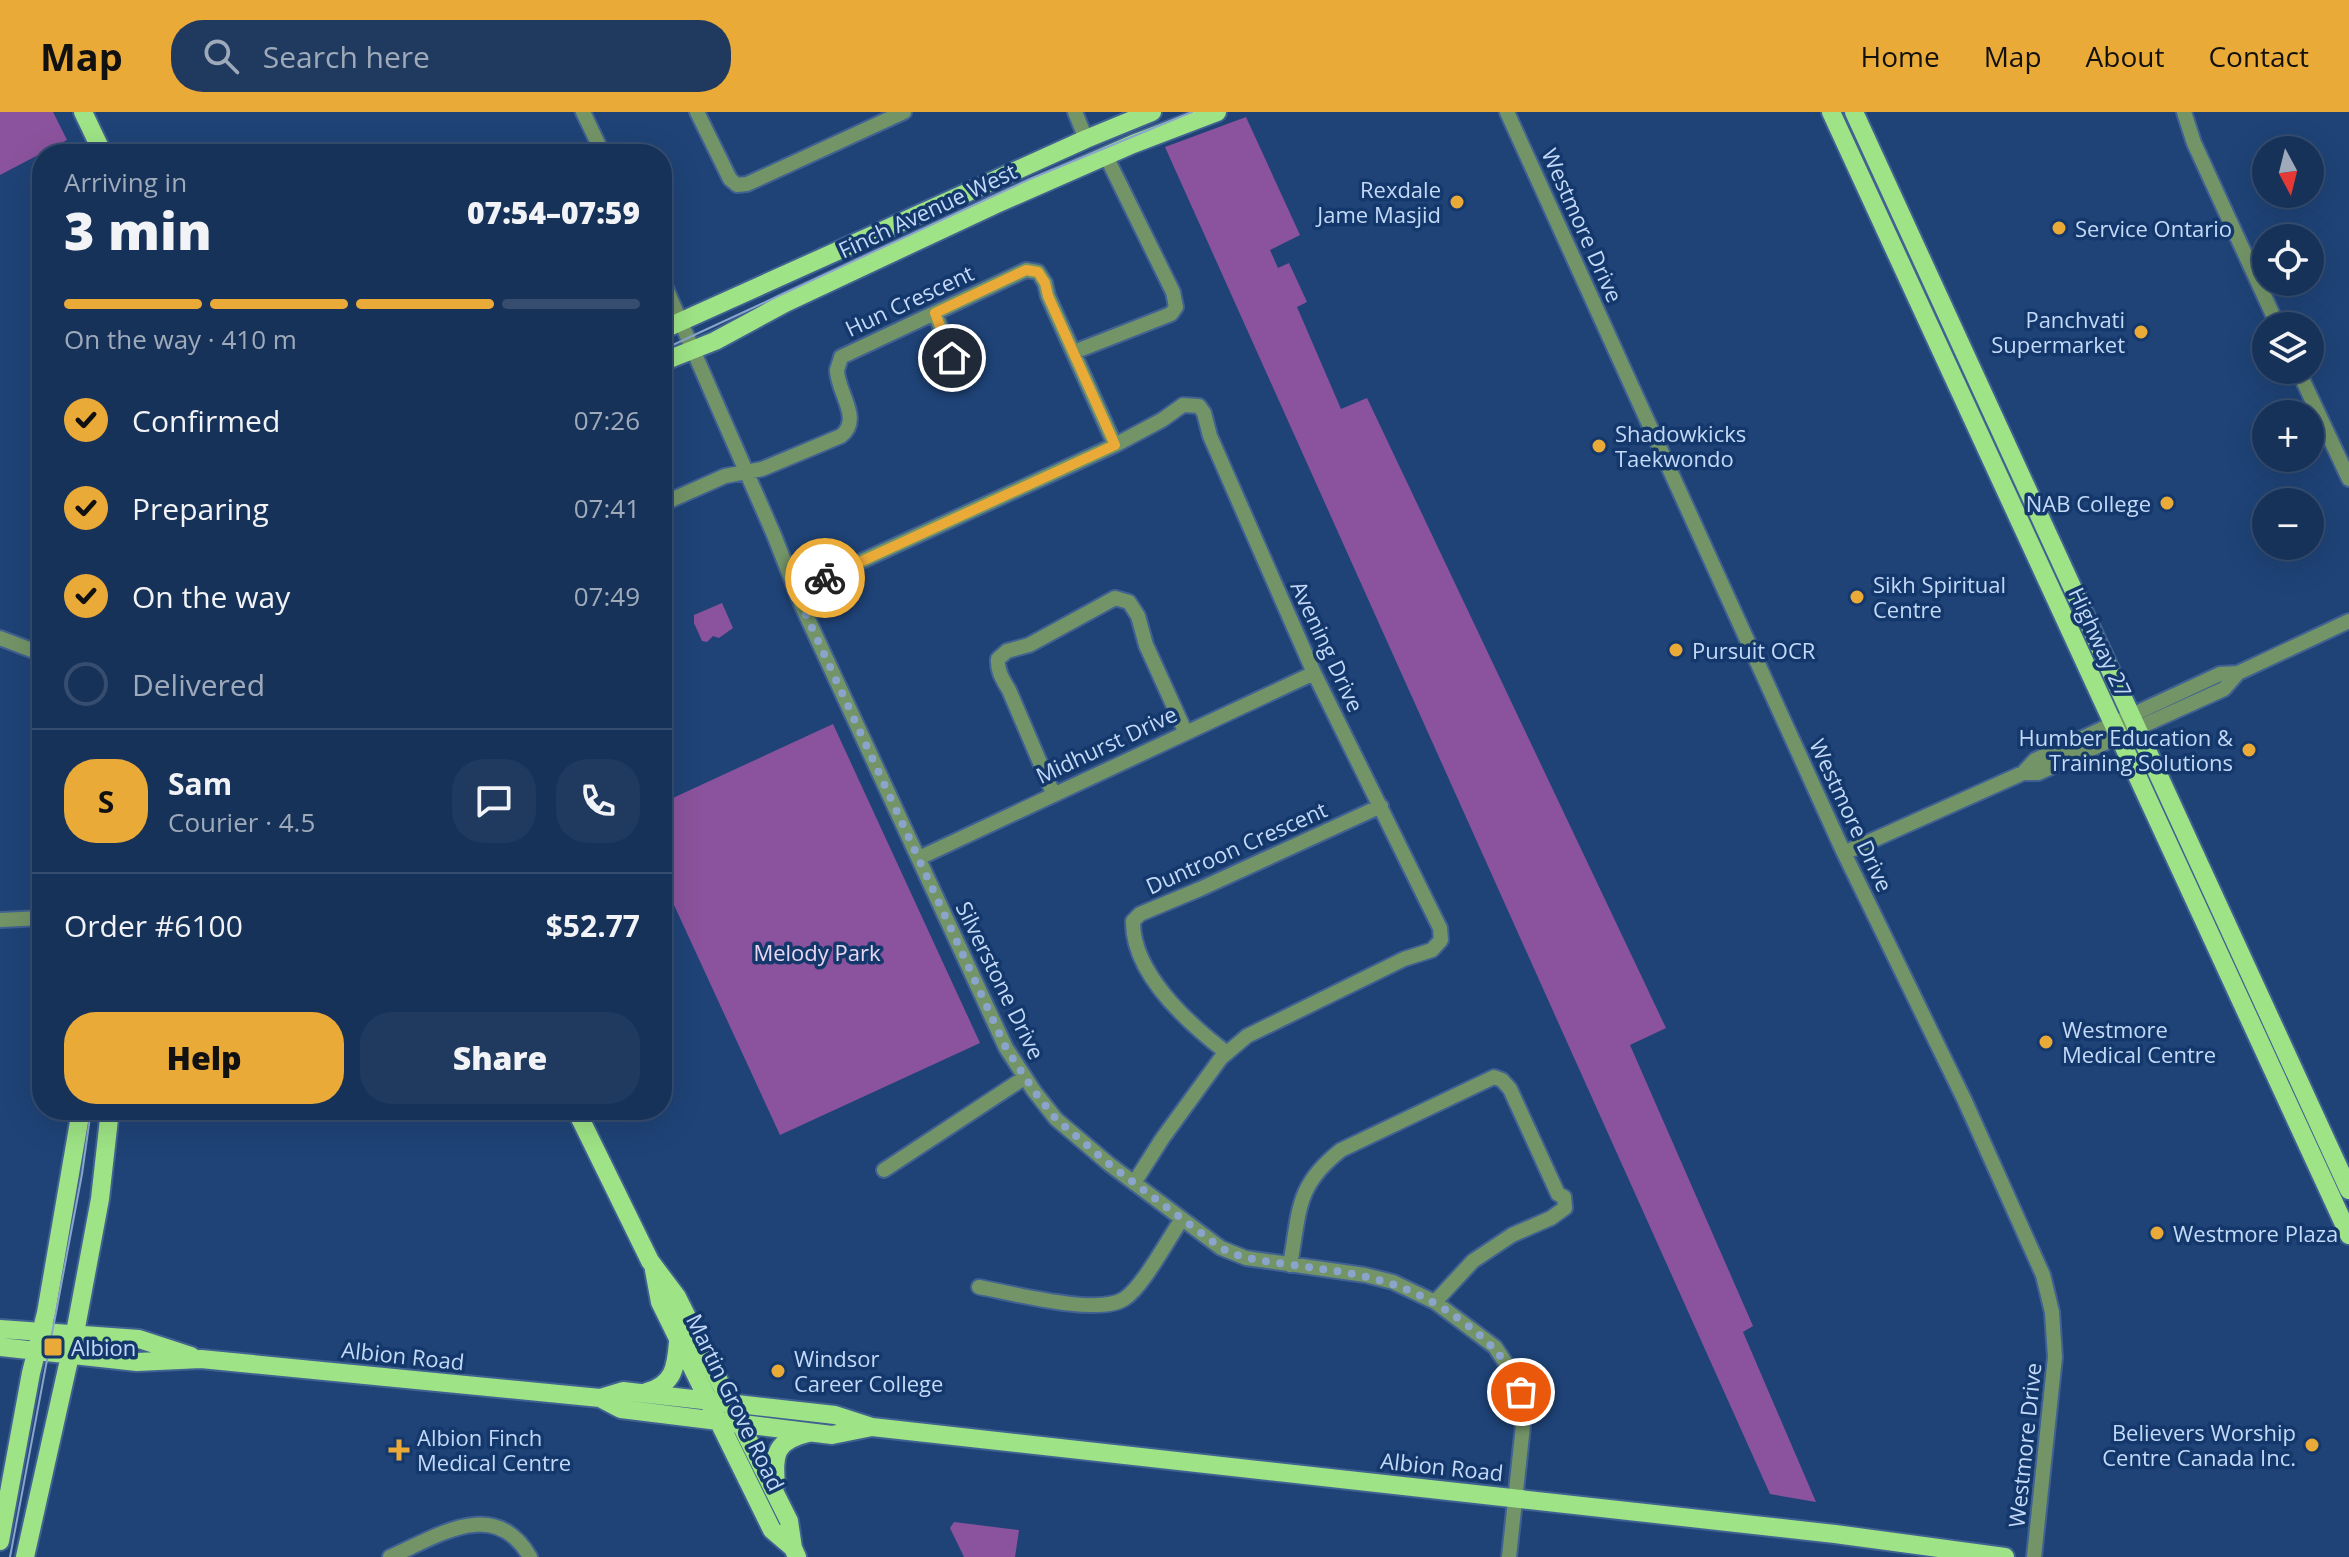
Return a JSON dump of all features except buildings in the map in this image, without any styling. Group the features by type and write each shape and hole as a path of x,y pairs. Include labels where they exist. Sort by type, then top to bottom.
{"main road":[{"path":"83,112 98,144"},
{"name":"Finch Avenue West","path":"672,326 1152,112"},
{"name":"Finch Avenue West","path":"672,358 715,341 880,258 1106,156 1217,112"},
{"name":"Highway 27","path":"1831,112 2349,1235"},
{"name":"Highway 27","path":"1854,112 2349,1190"},
{"path":"0,1541 80,1120"},
{"path":"25,1557 75,1333 100,1199 109,1120"},
{"name":"Martin Grove Road","path":"581,1120 654,1268 677,1297 741,1424 789,1521 795,1552"},
{"name":"Martin Grove Road","path":"654,1268 660,1302 772,1530 795,1552"},
{"name":"Albion Road","path":"0,1329 139,1339 201,1359"},
{"path":"640,1393 658,1388 670,1380 676,1365 678,1340"},
{"name":"Albion Road","path":"0,1347 137,1362 201,1359 600,1398 621,1409 832,1435 872,1427"},
{"name":"Albion Road","path":"600,1398 623,1391 730,1403 835,1415 872,1427 1835,1534 2005,1557"},
{"path":"776,1495 774,1462 779,1448 790,1439 810,1432"}],"street":[{"path":"583,112 598,144"},
{"path":"697,112 730,179 737,185 747,184 904,112"},
{"path":"1075,112 1086,139"},
{"name":"Westmore Drive","path":"1507,112 1844,853 1964,1099 2043,1275 2052,1312 2055,1357 2034,1557"},
{"path":"2184,112 2194,143 2272,312"},
{"path":"1074,352 1171,314 1176,307 1173,292 1106,156"},
{"name":"Hun Crescent","path":"747,473 827,444 849,431 851,420 837,371 841,357 1026,270 1038,272 1045,283 1048,296 1115,445"},
{"name":"Silverstone Drive","path":"672,302 796,591 1006,1048 1024,1078 1056,1119 1134,1183 1234,1255 1393,1282 1435,1302 1495,1347 1515,1377 1521,1392 1524,1416 1509,1557"},
{"path":"935,313 960,378"},
{"path":"2305,384 2349,479"},
{"name":"Avening Drive","path":"796,591 1115,445 1183,405 1199,406 1204,413 1210,436 1314,673 1440,928 1441,940 1432,950 1404,959 1247,1036 1227,1053 1162,1139 1134,1183"},
{"path":"672,500 720,478 747,473"},
{"path":"1053,793 1001,678 998,659 1007,651 1029,645 1115,598 1129,602 1138,616 1146,645 1185,731"},
{"path":"1844,853 2023,773 2038,773 2115,730 2224,689 2238,673 2349,621"},
{"path":"0,638 32,650"},
{"name":"Midhurst Drive","path":"919,858 1314,673"},
{"name":"Duntroon Crescent","path":"1227,1053 1182,1017 1163,994 1143,961 1132,934 1133,921 1140,914 1381,806"},
{"path":"0,920 32,918"},
{"path":"1290,1265 1298,1207 1310,1181 1325,1163 1341,1150 1494,1077 1510,1089 1558,1194 1564,1197 1565,1208 1484,1253 1435,1302"},
{"path":"884,1170 1024,1078"},
{"path":"979,1287 1093,1307 1116,1303 1132,1292 1182,1219"},
{"path":"390,1557 456,1528 480,1523 509,1532 530,1557"}],"green space":[{"path":"0,112 53,112 67,140 59,144 32,144 32,158 0,175"},
{"path":"1246,117 1300,235 1270,250 1278,268 1289,263 1307,302 1297,307 1341,409 1367,398 1666,1028 1630,1045 1753,1326 1743,1332 1816,1502 1770,1494 1165,147"},
{"path":"722,603 733,628 719,638 713,636 707,642 702,641 694,615"},
{"name":"Melody Park","path":"833,724 980,1043 780,1135 672,901 672,798"},
{"path":"954,1522 1019,1530 1015,1557 964,1557 950,1528"}],"tram line":[{"path":"672,345 1030,179 1192,112"},
{"path":"10,1557 90,1120"}],"way so far":[{"path":"825,578 796,591 801,604 1006,1048 1043,1104 1109,1164 1234,1255 1365,1275 1393,1282 1435,1302 1495,1347 1521,1392"}],"place":[{"name":"Rexdale Jame Masjid","path":"1457,202"},
{"name":"Service Ontario","path":"2059,228"},
{"name":"Panchvati Supermarket","path":"2141,332"},
{"name":"Shadowkicks Taekwondo","path":"1599,446"},
{"name":"NAB College","path":"2167,503"},
{"name":"Sikh Spiritual Centre","path":"1857,597"},
{"name":"Pursuit OCR","path":"1676,650"},
{"name":"Humber Education & Training Solutions","path":"2249,750"},
{"name":"Westmore Medical Centre","path":"2046,1042"},
{"name":"Westmore Plaza","path":"2157,1233"},
{"name":"Albion","path":"53,1347"},
{"name":"Windsor Career College","path":"778,1371"},
{"name":"Believers Worship Centre Canada Inc.","path":"2312,1445"},
{"name":"Albion Finch Medical Centre","path":"399,1450"}],"route":[{"path":"825,578 1115,445 1038,272 1026,270 935,313 952,358"}]}
